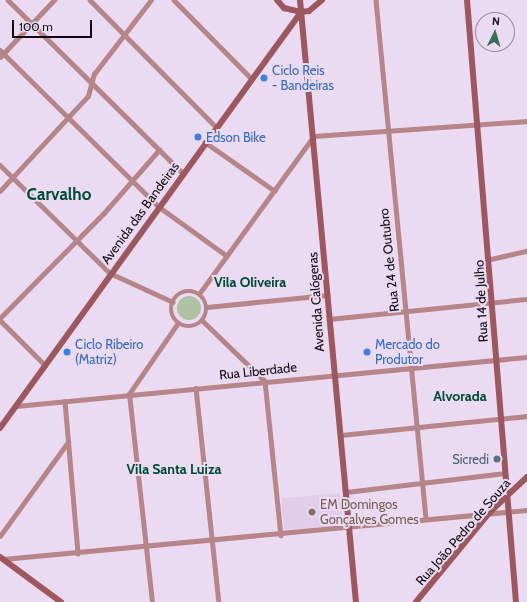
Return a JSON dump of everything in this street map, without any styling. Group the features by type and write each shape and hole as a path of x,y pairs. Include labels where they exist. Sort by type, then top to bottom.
{"street":[{"path":"8,0 182,172"},
{"path":"54,0 32,24 1,53 158,206 227,256"},
{"path":"90,0 216,127"},
{"path":"0,191 88,96 91,81 123,34 151,0"},
{"path":"174,0 252,79"},
{"path":"277,0 284,8 300,12 309,11 322,0"},
{"name":"Avenida Calógeras","path":"300,0 300,12 314,136 333,374 341,435 356,602"},
{"name":"Rua 24 de Outubro","path":"376,0 404,311 420,428 426,518"},
{"name":"Rua 14 de Julho","path":"467,0 490,260 490,302 516,602"},
{"name":"Avenida das Bandeiras","path":"0,428 182,172 300,12"},
{"path":"199,294 314,136 527,121"},
{"path":"205,142 275,190"},
{"path":"45,365 0,319 77,241 159,150"},
{"path":"0,165 110,273 173,302"},
{"path":"490,260 527,251"},
{"path":"181,293 199,294 207,307 203,321 194,326 178,323 171,311 173,302 181,293"},
{"path":"207,307 327,295"},
{"path":"329,319 527,299"},
{"path":"203,321 265,381 281,535"},
{"path":"152,602 129,394 178,323"},
{"name":"Rua Liberdade","path":"16,406 333,374 527,357"},
{"path":"196,388 215,541 219,602"},
{"path":"65,401 78,553"},
{"path":"341,435 527,416"},
{"path":"0,536 68,442"},
{"path":"346,492 505,473"},
{"name":"Rua João Pedro de Souza","path":"416,602 490,512 507,494 527,477"},
{"path":"1,558 78,553 350,529 426,518 527,510"},
{"path":"1,558 54,600 61,602"}],"shaded area":[{"name":"EM Domingos Gonçalves Gomes","path":"340,493 343,525 284,530 281,498"}],"green space":[{"path":"189,296 198,299 201,308 198,317 189,320 180,317 177,308 180,299"}],"place":[{"name":"Ciclo Reis - Bandeiras","path":"264,78"},
{"name":"Edson Bike","path":"198,137"},
{"name":"Ciclo Ribeiro (Matriz)","path":"67,352"},
{"name":"Mercado do Produtor","path":"367,352"},
{"name":"Sicredi","path":"497,459"},
{"name":"EM Domingos Gonçalves Gomes","path":"312,512"}],"district":[{"name":"Carvalho","path":"59,195"},
{"name":"Vila Oliveira","path":"250,282"},
{"name":"Alvorada","path":"460,396"},
{"name":"Vila Santa Luiza","path":"174,469"}]}
